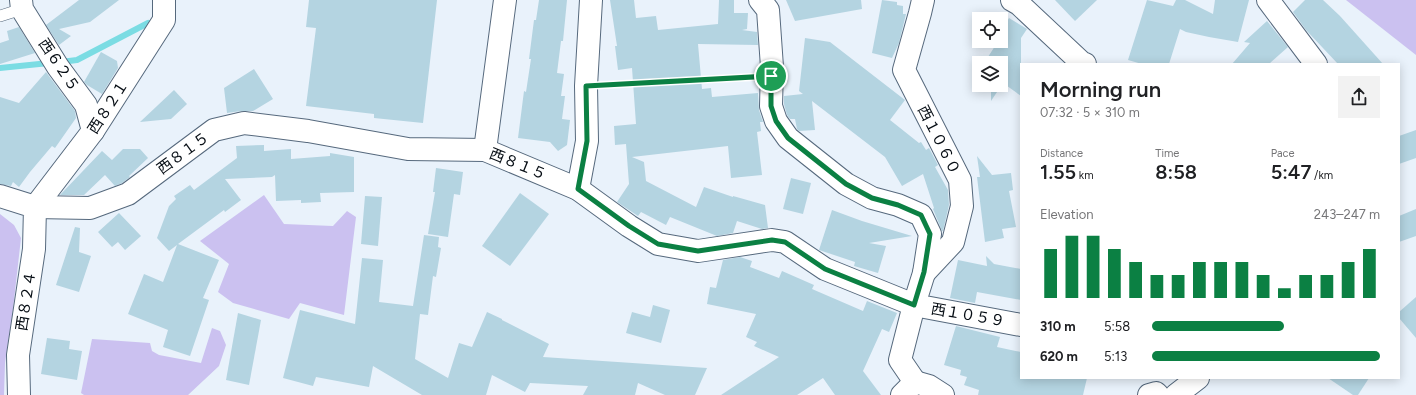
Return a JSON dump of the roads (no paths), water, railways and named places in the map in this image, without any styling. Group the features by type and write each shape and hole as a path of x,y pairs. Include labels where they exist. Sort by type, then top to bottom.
{"street":[{"name":"西８２１","path":"35,207 93,131 164,20 164,0"},
{"path":"485,150 505,0"},
{"path":"578,189 587,141 586,86 591,0"},
{"path":"760,0 768,10 771,106 776,121 788,138 846,184 872,198 898,205 921,215 930,234 924,272 900,360 909,389 929,386 943,395"},
{"name":"西１０６０","path":"923,0 904,70 960,180 962,206 953,242 924,272"},
{"path":"1012,0 1019,4 1082,63"},
{"path":"1268,0 1315,63"},
{"name":"西６２５","path":"21,4 55,62 86,105 93,131"},
{"name":"西８１５","path":"0,196 35,207 90,208 128,194 214,130 244,123 408,149 485,150 578,189 629,226 658,244 698,251 772,240 785,242 825,269 914,305"},
{"name":"西８２４","path":"19,395 18,355 34,250 35,207"},
{"name":"西１０５９","path":"914,305 1020,324"},
{"path":"1176,395 1197,379"},
{"path":"1149,395 1156,393 1158,395"}],"lane":[{"path":"0,16 21,4"}],"waterway":[{"path":"61,62 77,60 148,23"},
{"path":"0,68 49,63"}]}
